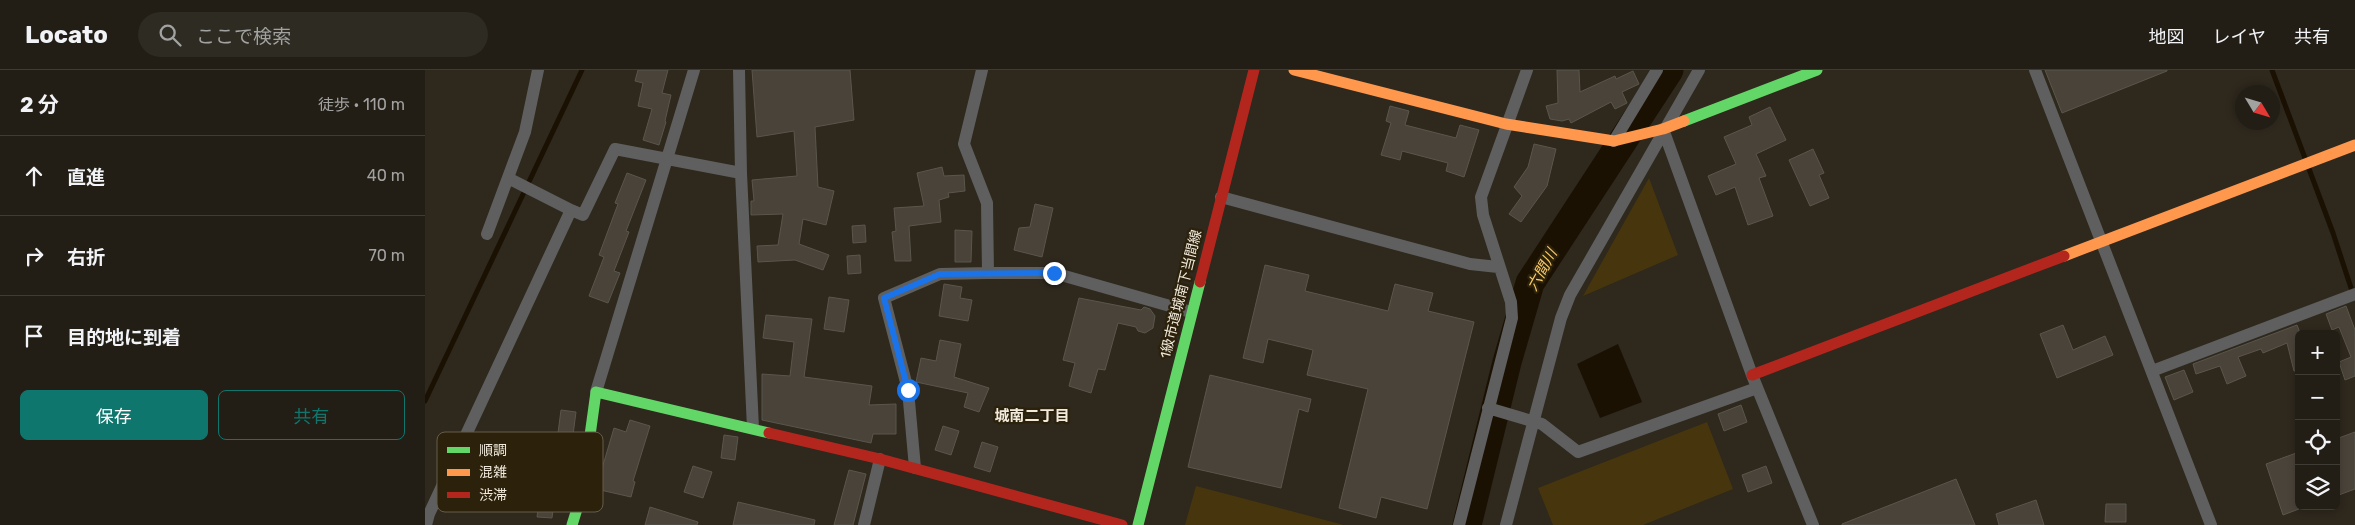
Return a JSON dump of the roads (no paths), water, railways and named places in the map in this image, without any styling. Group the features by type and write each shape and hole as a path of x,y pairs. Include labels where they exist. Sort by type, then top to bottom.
{"street":[{"path":"487,234 525,132 538,70"},
{"path":"590,432 596,392 695,70"},
{"path":"739,70 741,173 753,428"},
{"path":"982,70 964,144 987,202 988,273"},
{"name":"1級市道城南下当間線","path":"1138,525 1254,70"},
{"path":"1293,70 1506,124 1614,141 1663,129 1817,70"},
{"path":"1459,525 1512,318 1511,302 1498,267 1483,215 1481,197 1527,70"},
{"path":"1614,141 1657,70"},
{"path":"1507,525 1561,318 1570,295 1663,129 1699,70"},
{"path":"2035,70 2211,525"},
{"path":"1663,129 1757,388 1813,525"},
{"path":"1752,374 2355,145"},
{"path":"508,178 583,215 615,148 741,173"},
{"path":"1221,198 1470,264 1498,267"},
{"path":"467,432 571,210"},
{"path":"915,468 908,390 884,298 940,274 1054,273 1191,312"},
{"path":"2152,371 2355,294"},
{"path":"1488,408 1542,424 1578,452 1757,388"},
{"path":"596,392 880,459 1123,525"},
{"path":"864,525 880,459"},
{"path":"426,525 437,497"},
{"path":"572,525 576,512"}],"waterway":[{"path":"425,401 582,70"},
{"name":"六間川","path":"1467,525 1507,362 1530,283 1669,70"},
{"path":"2272,70 2333,233 2353,294"}],"district":[{"name":"城南二丁目","path":"1032,416"}]}
